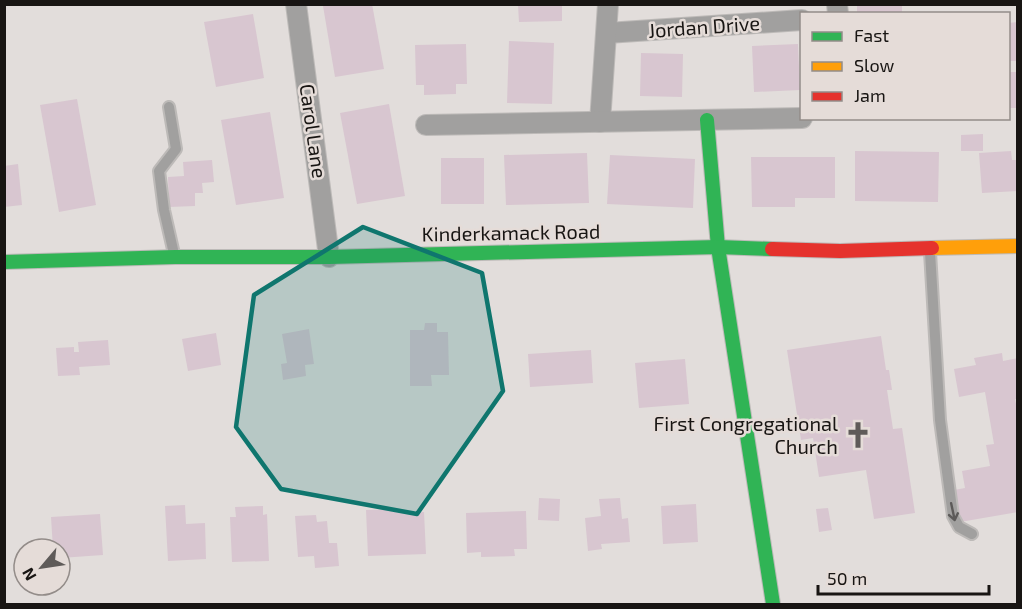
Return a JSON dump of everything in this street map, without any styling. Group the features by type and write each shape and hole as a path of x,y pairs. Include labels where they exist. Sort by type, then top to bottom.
{"main road":[{"path":"707,120 718,247 772,604"},
{"name":"Kinderkamack Road","path":"4,262 175,257 329,257 718,247 840,251 1017,246"},
{"path":"4,250 56,260"}],"street":[{"name":"Carol Lane","path":"296,4 329,257"},
{"path":"600,122 608,4"},
{"name":"Jordan Drive","path":"607,33 800,20"},
{"path":"426,125 800,118"}],"lane":[{"path":"169,107 176,149 159,171 164,210 175,257"},
{"path":"930,249 940,420 948,481 955,522 963,530 972,534"}],"highlighted area":[{"path":"363,227 482,273 503,391 417,514 281,489 236,427 254,295"}],"building":[{"path":"372,4 384,69 335,77 323,6"},
{"path":"857,4 902,4 902,12 857,12"},
{"path":"518,5 562,5 562,21 519,22"},
{"path":"253,14 264,78 216,87 204,22"},
{"path":"1018,22 1018,61 1010,61 1010,23"},
{"path":"509,41 554,43 552,104 507,103"},
{"path":"466,44 467,84 456,84 456,94 424,95 424,85 416,85 415,45"},
{"path":"798,44 800,90 754,92 752,46"},
{"path":"641,53 683,54 682,97 640,96"},
{"path":"1010,72 1018,72 1018,108 1010,108"},
{"path":"77,99 96,205 59,212 40,105"},
{"path":"389,104 405,196 357,204 340,113"},
{"path":"270,112 284,198 236,205 221,120"},
{"path":"983,134 983,151 961,151 961,135"},
{"path":"855,151 939,152 938,202 855,201"},
{"path":"1011,151 1012,160 1018,160 1018,191 982,193 979,153"},
{"path":"587,153 589,203 506,205 504,155"},
{"path":"610,155 695,159 693,208 607,204"},
{"path":"751,157 835,157 835,198 795,198 795,207 752,207"},
{"path":"441,158 484,158 484,204 441,204"},
{"path":"212,160 214,182 202,183 203,193 195,193 195,206 169,207 168,177 184,176 183,162"},
{"path":"18,164 22,205 4,207 4,166"},
{"path":"425,323 437,323 437,332 448,332 449,375 431,375 432,386 410,386 410,330 424,330"},
{"path":"309,329 314,364 305,365 306,376 283,380 281,364 287,363 282,334"},
{"path":"216,333 221,365 188,371 182,339"},
{"path":"881,336 886,370 889,370 892,390 887,390 893,429 902,428 915,513 874,519 866,470 819,477 813,438 801,440 787,350"},
{"path":"108,340 110,365 79,367 80,375 58,376 56,348 74,347 74,352 79,352 78,342"},
{"path":"591,350 593,383 530,387 528,354"},
{"path":"1002,353 1003,361 1018,358 1018,399 1015,399 1018,414 1018,512 960,522 954,490 965,488 962,471 990,466 986,445 994,444 985,392 959,397 954,369 976,365 974,358"},
{"path":"685,359 689,404 639,408 635,363"},
{"path":"539,498 560,499 559,521 538,520"},
{"path":"620,498 622,519 628,518 630,542 601,544 602,549 588,551 585,518 601,516 599,499"},
{"path":"696,504 698,542 663,544 661,506"},
{"path":"185,505 186,524 205,523 206,559 168,561 165,506"},
{"path":"263,506 263,515 267,514 269,561 232,562 230,517 236,517 235,507"},
{"path":"828,508 832,530 819,532 816,509"},
{"path":"397,509 398,513 424,512 426,554 368,556 366,510"},
{"path":"526,511 527,549 514,549 515,556 481,557 481,552 467,553 466,513"},
{"path":"100,514 103,555 72,557 72,537 52,537 51,517"},
{"path":"316,515 317,522 327,521 329,543 337,543 339,566 315,568 314,556 298,557 295,516"}],"traffic: fast":[{"path":"707,120 718,247 773,604"},
{"path":"4,262 175,257 329,257 718,247 772,249"}],"traffic: slow":[{"path":"932,248 1018,246"}],"traffic: jam":[{"path":"772,249 840,251 932,248"}],"place":[{"name":"First Congregational Church","path":"858,435"}]}
